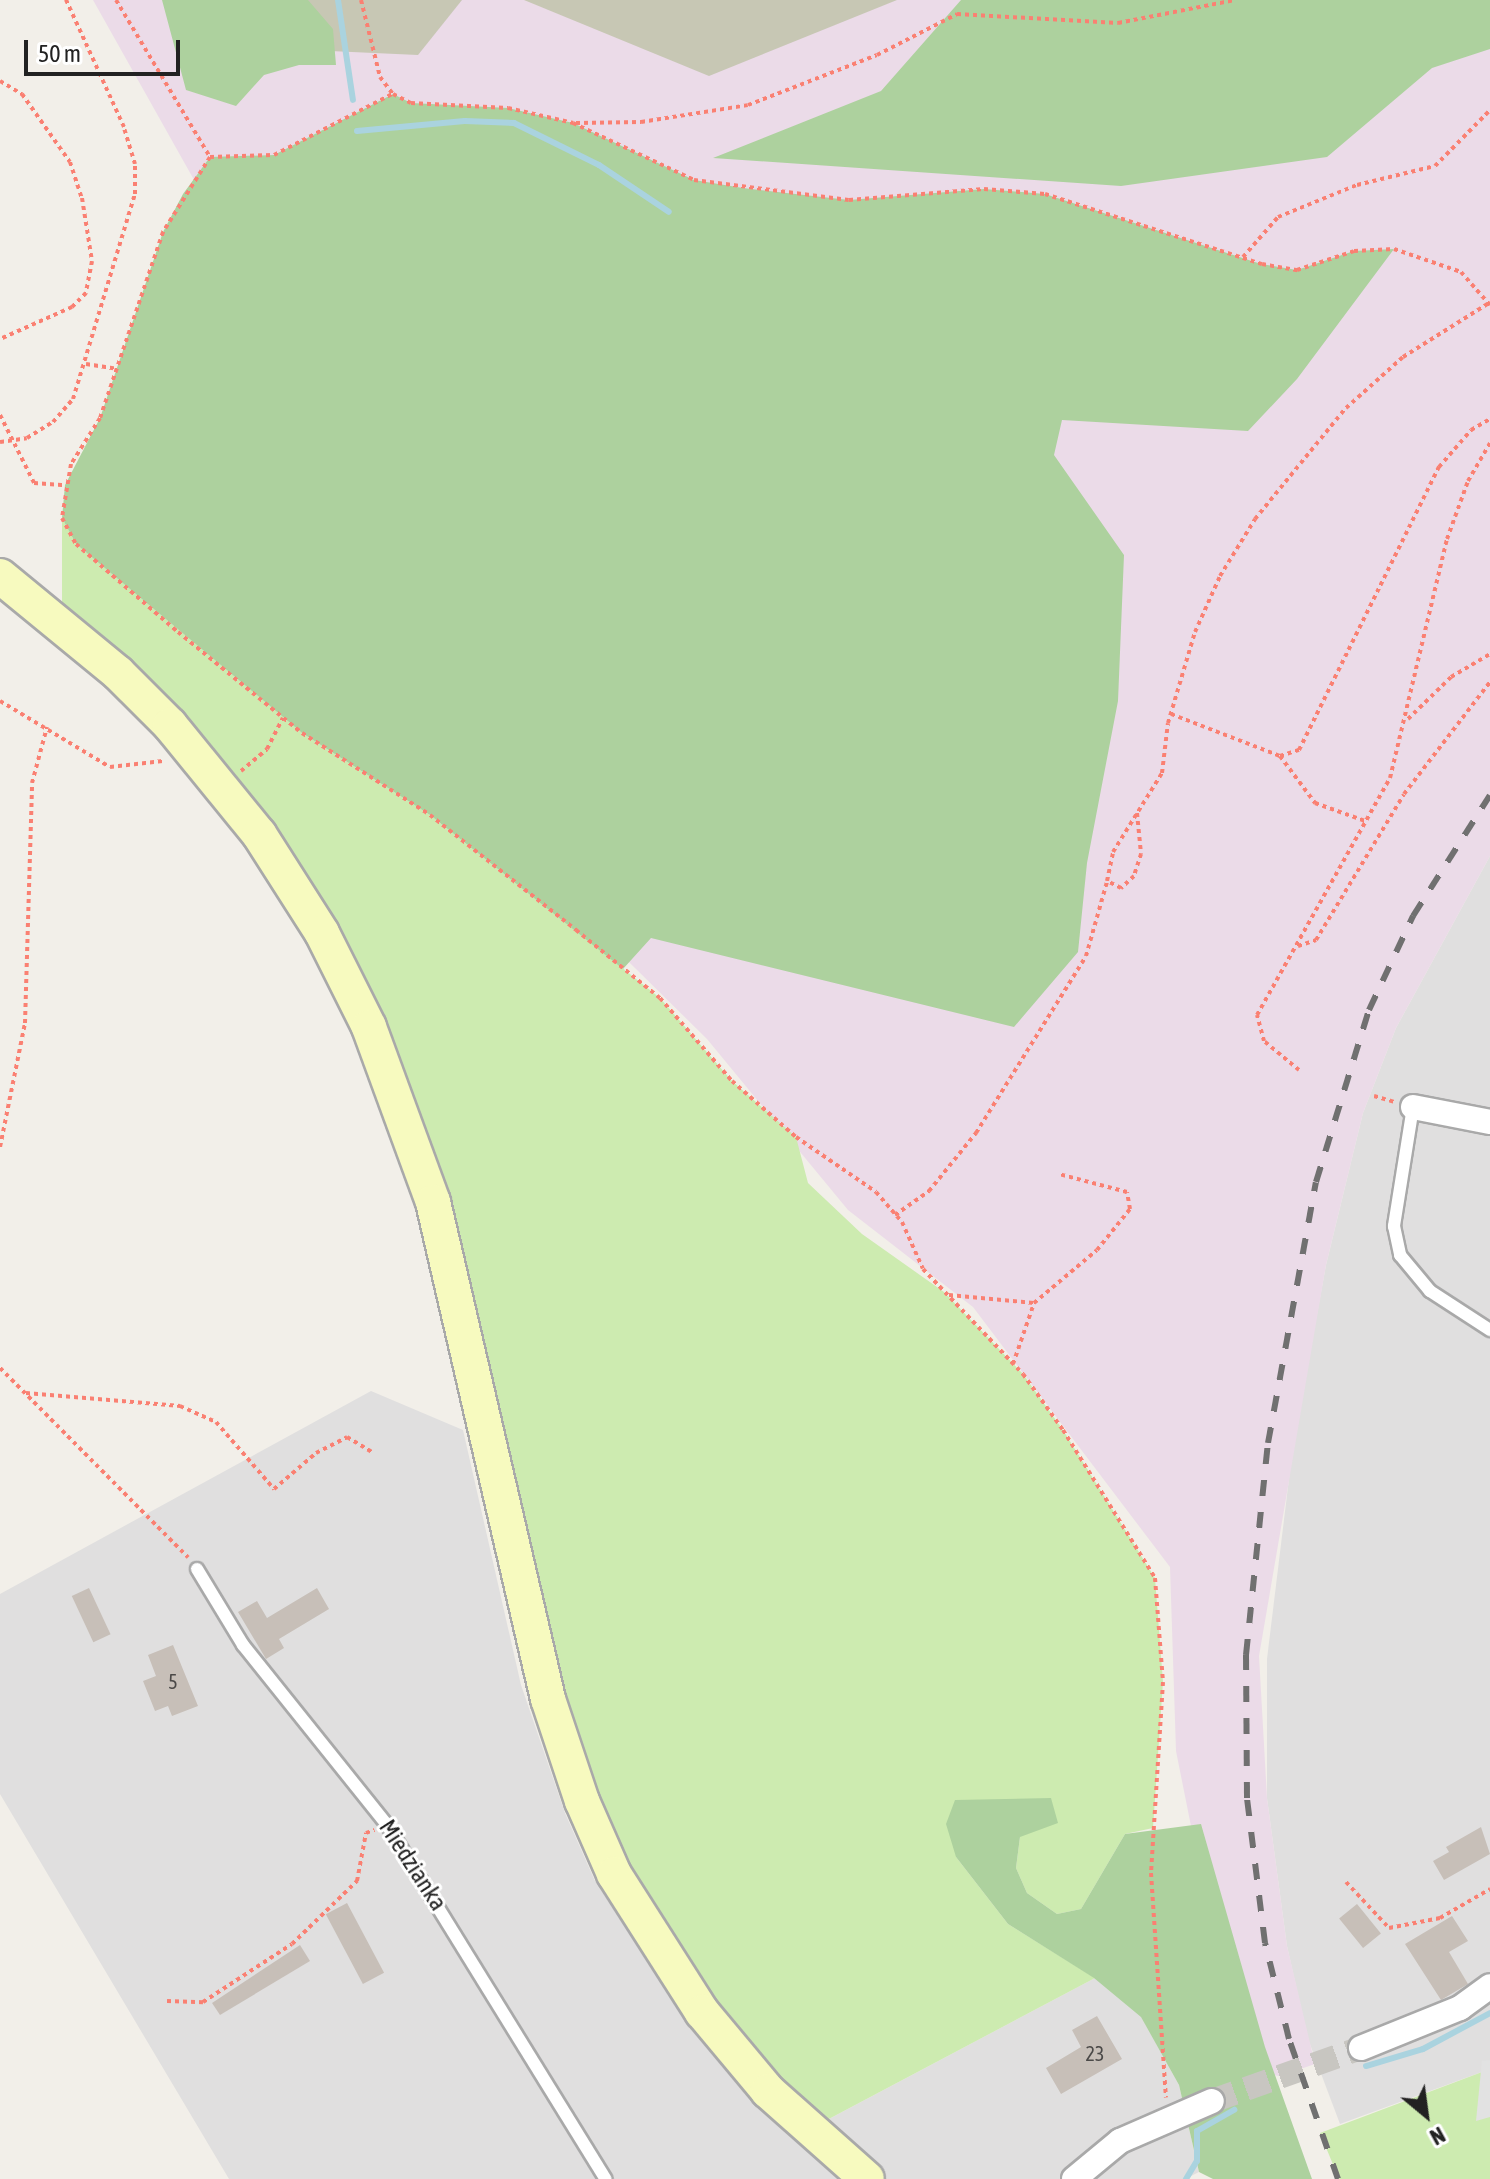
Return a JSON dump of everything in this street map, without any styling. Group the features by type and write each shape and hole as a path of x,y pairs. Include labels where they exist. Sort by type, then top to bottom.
{"main road":[{"path":"0,576 118,673 194,751 221,784 322,933 406,1117 457,1291 548,1699 582,1801 614,1874 671,1967 737,2056 802,2124 867,2179"}],"street":[{"path":"1413,1107 1490,1122"},
{"path":"1361,2048 1460,2008 1490,1986"},
{"path":"1074,2179 1120,2141 1212,2101"}],"lane":[{"path":"1413,1107 1394,1226 1400,1255 1430,1291 1490,1330"},
{"name":"Miedzianka","path":"197,1569 243,1645 387,1825 606,2179"}],"path":[{"path":"0,442 14,442 53,422 73,399 135,194 135,164 124,127 66,0"},
{"path":"116,0 210,157"},
{"path":"361,0 380,77 393,94 411,103 508,108 573,123 694,180 849,200 984,189 1045,194 1243,258 1297,270 1354,251 1416,253 1461,272 1489,304 1403,357 1346,408 1255,519 1220,576 1195,632 1171,714 1162,773 1113,852 1086,956 976,1133 929,1191 895,1215"},
{"path":"573,123 641,122 748,105 877,55 957,14 1118,23 1235,0"},
{"path":"0,81 30,103 70,162 82,198 92,261 86,293 72,307 0,339"},
{"path":"210,157 274,155 393,94"},
{"path":"1243,258 1278,217 1357,185 1435,166 1490,110"},
{"path":"210,157 163,232 100,418 65,485 62,518 76,544 283,718 430,815 600,949 660,998 732,1081 808,1147 876,1192 895,1215 915,1257 1013,1364 1093,1474 1155,1578 1163,1682 1151,1873 1167,2094 1160,2123"},
{"path":"86,364 117,369"},
{"path":"0,415 34,483 65,485"},
{"path":"1280,756 1299,750 1314,725 1439,467 1471,430 1490,419"},
{"path":"1299,1070 1273,1051 1257,1029 1257,1015 1390,778 1407,719 1447,539 1468,481 1490,443"},
{"path":"1407,719 1451,677 1490,654"},
{"path":"1295,947 1316,940 1404,794 1490,682"},
{"path":"0,701 110,767 169,760 194,751"},
{"path":"1171,714 1280,756 1315,803 1365,821"},
{"path":"221,784 267,749 283,718"},
{"path":"0,1147 25,1023 32,783 47,727"},
{"path":"1107,881 1121,888 1134,876 1141,854 1137,813"},
{"path":"1013,1364 1034,1303 1097,1250 1130,1209 1127,1192 1059,1174"},
{"path":"947,1295 1034,1303"},
{"path":"0,1368 174,1539 197,1569"},
{"path":"26,1393 180,1406 216,1422 274,1489 316,1453 347,1437 374,1453"},
{"path":"167,2001 203,2002 292,1944 357,1881 366,1833 387,1825"},
{"path":"1346,1882 1389,1928 1440,1918 1490,1889"}],"shaded area":[{"path":"93,0 1490,0 1490,856 1396,1028 1363,1113 1326,1265 1259,1656 1267,1798 1287,1946 1315,2064 1280,2076 1254,2073 1211,1926 1176,1751 1170,1567 973,1307 848,1210 707,1039 563,897 207,203"},
{"path":"248,0 462,0 418,55 286,49"},
{"path":"524,0 897,0 709,76"},
{"path":"1490,856 1490,2069 1340,2124 1308,2039 1287,1946 1267,1798 1267,1659 1293,1446 1326,1265 1363,1113 1396,1028"},
{"path":"371,1391 463,1430 521,1685 565,1813 595,1881 689,2024 793,2138 1095,1978 1141,2016 1179,2085 1199,2172 1185,2179 229,2179 0,1794 0,1594"},
{"path":"1490,2060 1490,2117 1476,2121 1482,2061"}],"green space":[{"path":"162,0 308,0 333,29 336,65 299,65 264,75 236,106 186,90"},
{"path":"961,0 1490,0 1490,49 1432,68 1327,157 1121,186 713,158 881,91"},
{"path":"393,94 411,103 508,108 573,123 694,180 743,188 849,200 984,189 1045,194 1261,264 1297,270 1354,251 1394,249 1297,379 1248,431 1062,420 1054,455 1124,555 1118,701 1087,863 1078,952 1014,1027 651,938 623,969 430,815 302,733 76,544 62,518 65,485 100,418 163,232 183,194 210,157 274,155"},
{"path":"62,518 76,544 302,733 430,815 660,998 732,1081 796,1137 808,1183 862,1234 944,1292 1023,1374 1063,1430 1155,1578 1163,1682 1153,1828 1125,1834 1081,1909 1057,1914 1027,1893 1016,1868 1020,1837 985,1800 955,1800 956,1857 1008,1924 1095,1978 808,2130 768,2091 582,1801 457,1291 305,903 62,624"},
{"path":"1051,1798 1058,1823 1020,1837 1016,1868 1027,1893 1057,1914 1081,1909 1125,1834 1201,1824 1265,2047 1312,2179 1213,2179 1199,2172 1179,2085 1141,2017 1094,1978 1008,1924 956,1857 946,1824 955,1800"},
{"path":"1490,2069 1490,2179 1339,2179 1320,2133"}],"building":[{"path":"89,1588 111,1634 93,1642 72,1596"},
{"path":"317,1588 329,1609 279,1639 284,1648 266,1659 238,1612 257,1601 267,1618"},
{"path":"173,1645 198,1706 172,1716 168,1706 155,1711 143,1681 156,1676 148,1655"},
{"path":"1481,1827 1490,1854 1444,1880 1433,1861 1449,1852 1446,1847"},
{"path":"347,1903 384,1973 363,1984 326,1914"},
{"path":"1357,1904 1381,1934 1363,1948 1339,1918"},
{"path":"1452,1916 1468,1941 1449,1952 1468,1984 1441,2000 1405,1944"},
{"path":"300,1945 310,1961 220,2015 212,2003"},
{"path":"1097,2016 1122,2059 1061,2094 1046,2068 1081,2047 1072,2030"}],"waterway":[{"path":"338,0 353,100"},
{"path":"357,131 465,121 514,123 599,165 669,212"},
{"path":"1366,2066 1423,2049 1490,2013"},
{"path":"1186,2179 1197,2161 1197,2131 1234,2110"}],"tunnel":[{"path":"1212,2101 1361,2048"}],"railway":[{"path":"1338,2179 1289,2039 1265,1943 1247,1798 1246,1655 1268,1443 1316,1182 1369,1010 1413,916 1490,795"}]}
